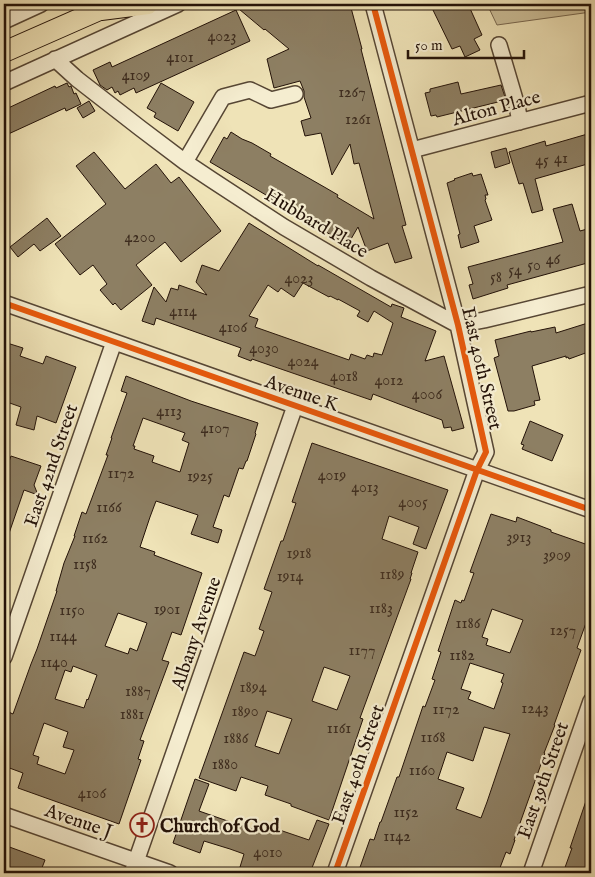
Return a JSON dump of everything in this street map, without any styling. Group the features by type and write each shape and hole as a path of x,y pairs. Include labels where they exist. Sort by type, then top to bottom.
{"main road":[{"path":"8,49 106,7 148,4"}],"street":[{"path":"4,20 41,4"},
{"path":"4,83 178,4"},
{"name":"East 40th Street","path":"335,873 476,470 486,452 458,325 373,4"},
{"path":"498,45 517,106 520,122"},
{"name":"Hubbard Place","path":"55,59 77,79 185,162 284,227 371,278 458,325"},
{"path":"185,162 224,97 250,90 271,100 295,94"},
{"name":"Alton Place","path":"412,150 591,103"},
{"path":"458,325 591,294"},
{"name":"Avenue K","path":"4,303 591,510"},
{"name":"East 42nd Street","path":"4,657 114,342"},
{"name":"Albany Avenue","path":"134,867 295,406"},
{"name":"East 39th Street","path":"531,873 591,701"},
{"name":"Avenue J","path":"4,815 134,867 170,873"}],"shaded area":[{"path":"487,4 591,4 591,12 497,25"}],"building":[{"path":"233,4 350,4 406,225 402,226 412,258 395,263 388,243 367,251 358,227 351,239 345,235 341,241 266,196 267,194 210,162 224,137 227,139 231,132 271,154 270,156 338,195 337,197 374,219 359,163 354,164 350,144 332,175 321,133 305,136 301,121 311,118 300,81 274,88 267,59 289,49"},
{"path":"441,4 468,4 482,35 474,39 480,50 465,57 460,46 452,49 432,8"},
{"path":"236,10 250,41 136,93 134,88 120,95 118,91 115,93 112,87 107,90 100,85 93,70 110,62 112,67"},
{"path":"458,82 461,94 501,85 506,100 437,117 436,115 431,116 425,93 430,92 430,89"},
{"path":"67,83 69,87 71,86 74,94 76,93 81,104 66,111 65,108 4,136 4,110 55,86 56,88"},
{"path":"161,83 194,102 178,131 154,117 156,113 147,108"},
{"path":"89,101 95,111 83,118 77,108"},
{"path":"591,133 591,163 535,179 543,210 532,213 523,183 519,184 509,152 545,141 546,146"},
{"path":"506,148 510,163 495,168 491,152"},
{"path":"94,152 125,189 156,164 171,183 179,177 221,231 181,262 165,242 136,265 152,285 121,310 115,303 113,305 100,290 107,284 93,265 80,275 55,244 106,204 76,166"},
{"path":"472,173 473,176 481,174 488,195 485,195 485,200 492,220 474,226 479,242 461,248 458,235 460,234 447,183"},
{"path":"572,204 580,231 591,228 591,262 507,285 508,288 473,299 469,285 473,284 468,267 563,242 553,209"},
{"path":"47,218 61,236 40,251 34,244 18,257 10,247"},
{"path":"249,223 318,266 391,307 392,304 404,308 401,317 436,331 425,361 444,356 464,428 452,431 451,427 444,428 442,420 373,394 371,400 252,359 251,361 238,356 241,348 156,318 154,325 142,321 154,287 166,302 171,288 178,290 179,285 207,295 196,282 202,265 219,271","holes":["303,283 329,297 338,299 360,311 357,316 368,322 374,311 393,323 382,355 374,353 373,357 367,355 365,359 351,354 349,360 255,327 258,319 249,316 268,285 278,292 281,288 294,297"]},
{"path":"591,322 591,351 569,359 566,356 532,366 540,400 534,401 535,405 508,411 494,358 499,356 495,340 555,327 556,333"},
{"path":"7,343 23,348 20,356 43,364 46,356 76,367 56,423 37,416 34,430 16,425 21,407 4,401 4,353"},
{"path":"126,376 191,401 258,423 247,461 243,469 239,468 229,497 224,495 213,527 222,530 218,543 191,534 198,515 156,501 150,517 140,547 155,552 154,555 202,573 181,635 172,632 162,660 169,662 140,740 144,741 138,759 141,760 119,824 18,788 23,773 4,766 4,710 13,714 37,649 82,512 86,514 108,455 106,455 111,438 127,393 121,391","holes":["143,418 185,433 182,440 189,443 180,472 152,462 154,456 134,449 135,446 133,446","118,613 147,623 137,651 130,648 128,654 105,646","73,666 97,675 84,708 55,699 65,670 71,672","44,723 68,732 63,747 74,750 65,774 37,764 39,757 33,755"]},
{"path":"530,421 563,435 552,461 522,449 524,445 521,444"},
{"path":"312,443 448,490 426,549 413,544 419,527 389,516 382,539 418,552 411,573 411,579 360,718 363,719 329,820 265,795 268,786 241,777 236,791 199,778 244,652 255,656 264,631 259,629 272,592 264,589 296,503 292,502","holes":["324,667 350,676 337,710 312,701","267,711 292,719 279,754 255,746"]},
{"path":"11,456 41,466 34,485 38,495 24,490 6,542 4,542 4,475"},
{"path":"491,514 516,522 517,517 551,530 551,532 591,546 591,609 577,648 581,650 510,854 506,852 498,873 358,873 370,839 374,840 397,777 399,777 423,706 425,707 435,680 432,679 441,652 438,651 455,600 461,603 462,600 464,601 474,573 470,572","holes":["492,609 523,620 510,653 486,645 488,639 482,637","470,663 504,674 501,682 503,683 494,709 468,699 471,692 461,689","484,727 510,734 481,818 456,809 464,788 438,779 447,752 473,761"]},
{"path":"195,779 209,784 199,811 239,825 253,829 256,822 309,840 317,820 329,824 310,873 259,873 240,867 244,854 230,849 204,841 200,853 173,843"},
{"path":"589,792 591,793 591,873 563,873 572,848 570,848"},
{"path":"4,845 45,860 40,873 4,873"}],"cycle path":[{"path":"335,873 477,470 486,452 458,325 373,4"},
{"path":"4,303 591,510"}],"place":[{"name":"Church of God","path":"142,825"}]}
